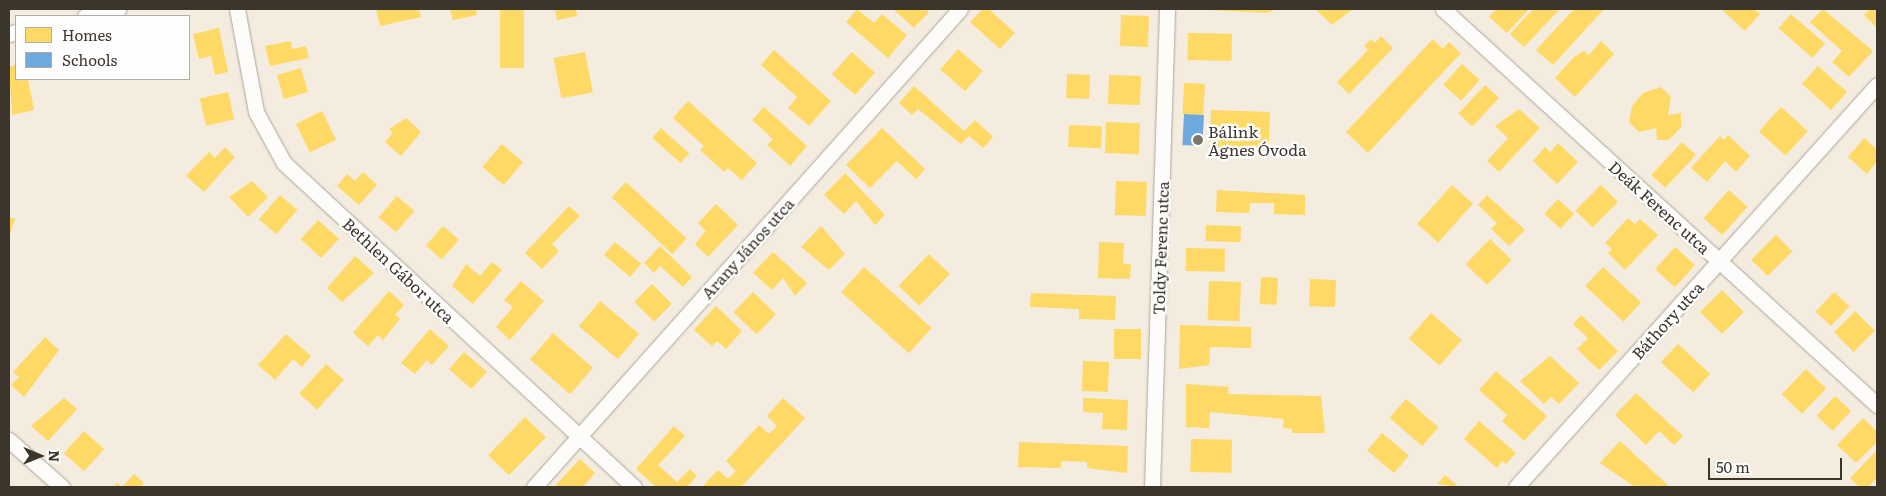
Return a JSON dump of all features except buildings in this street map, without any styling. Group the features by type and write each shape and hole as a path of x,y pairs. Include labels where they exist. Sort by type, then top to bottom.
{"street":[{"path":"90,15 118,9"},
{"name":"Bethlen Gábor utca","path":"237,9 256,112 284,163 634,487"},
{"name":"Arany János utca","path":"534,487 960,9"},
{"name":"Toldy Ferenc utca","path":"1152,487 1167,9"},
{"name":"Deák Ferenc utca","path":"1443,9 1877,405"},
{"name":"Báthory utca","path":"1516,487 1877,86"},
{"path":"9,440 62,487"}],"place":[{"name":"Bálink Ágnes Óvoda","path":"1198,140"}]}
